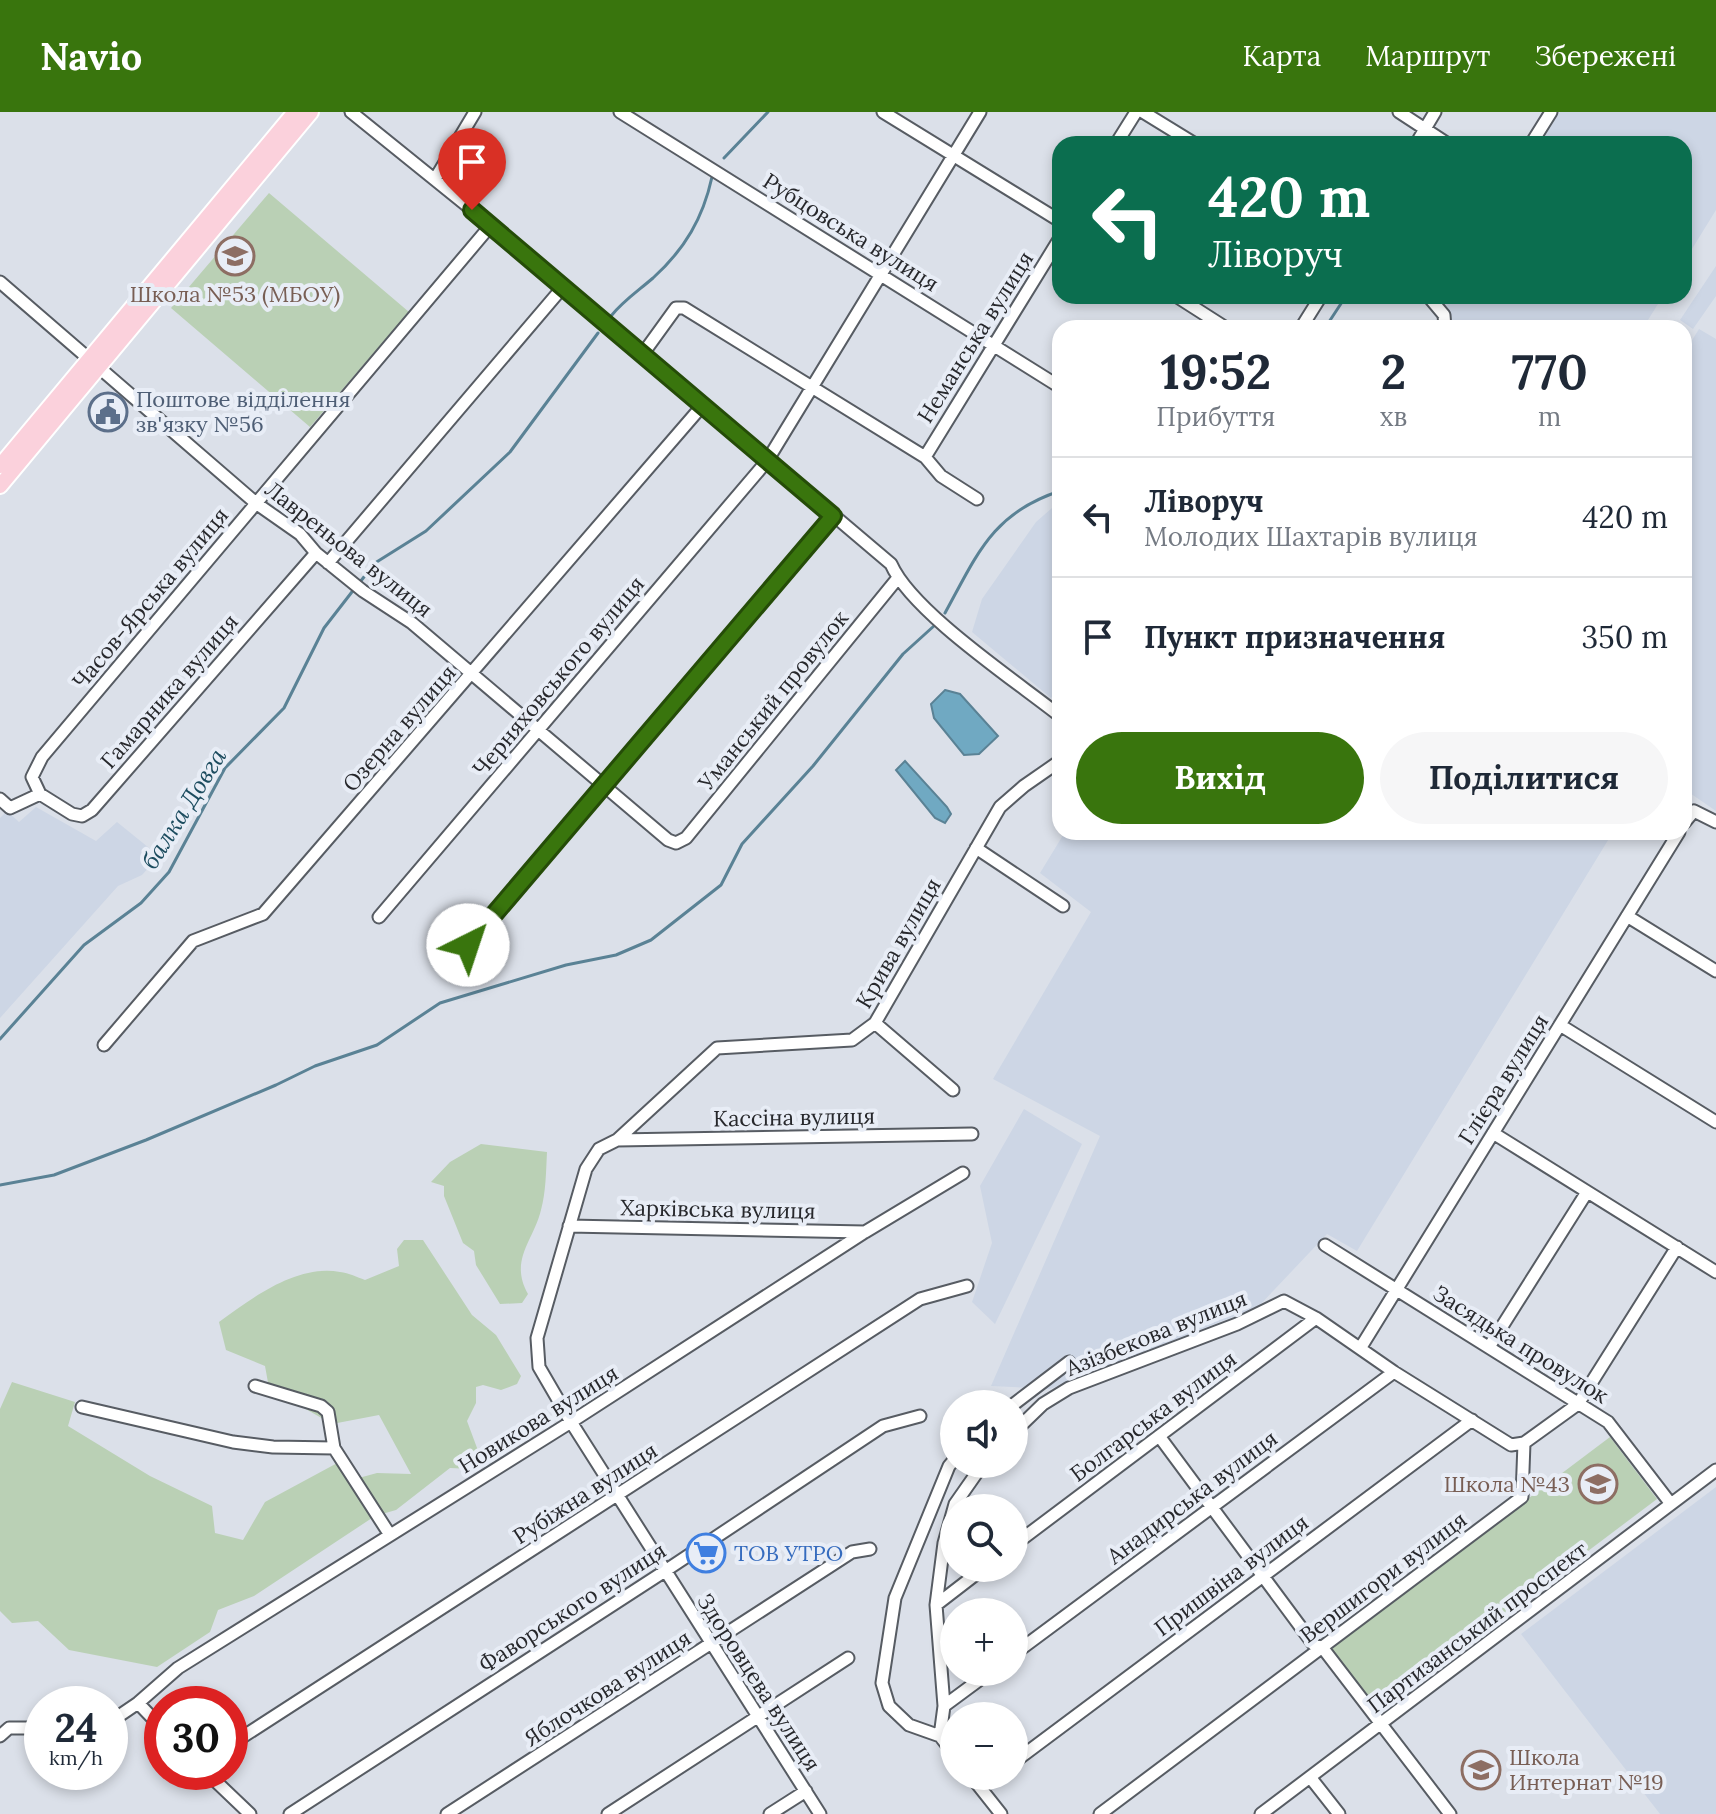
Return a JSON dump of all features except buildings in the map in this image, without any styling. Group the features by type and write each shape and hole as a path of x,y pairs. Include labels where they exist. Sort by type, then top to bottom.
{"main road":[{"path":"0,486 295,112"},
{"path":"0,466 95,363 311,112"}],"street":[{"path":"351,112 491,225 891,564 897,579 947,627 1052,710"},
{"path":"435,179 475,112"},
{"name":"Рубцовська вулиця","path":"620,112 1052,382"},
{"path":"883,112 1052,216"},
{"path":"767,461 980,112"},
{"path":"1121,136 1136,112"},
{"path":"1143,112 1182,136"},
{"path":"1399,112 1436,136"},
{"path":"1420,136 1435,112"},
{"path":"1536,136 1551,112"},
{"name":"Часов-Ярська вулиця","path":"40,794 32,777 42,757 491,225"},
{"name":"Неманська вулиця","path":"925,457 1052,251"},
{"name":"Лавреньова вулиця","path":"0,282 257,504 300,534 328,563 363,591 412,623 668,840 676,843"},
{"path":"328,563 563,287"},
{"path":"1188,304 1214,320"},
{"path":"642,355 676,308 680,307 925,457 941,476 977,499"},
{"name":"Озерна вулиця","path":"104,1045 193,941 263,914 702,406"},
{"name":"Черняховського вулиця","path":"379,917 767,461"},
{"path":"468,945 833,516"},
{"name":"Гамарника вулиця","path":"40,794 72,814 82,816 92,810 316,553"},
{"name":"Уманський провулок","path":"676,843 686,838 897,579"},
{"name":"Крива вулиця","path":"717,1048 852,1040 875,1023 1000,807 1052,767"},
{"path":"0,799 10,808 40,794"},
{"path":"1692,813 1704,813 1716,822"},
{"name":"Глієра вулиця","path":"1361,1347 1674,840"},
{"path":"976,848 1063,906"},
{"path":"1627,916 1716,971"},
{"path":"875,1023 953,1090"},
{"path":"1560,1025 1716,1122"},
{"name":"Здоровцева вулиця","path":"717,1048 617,1140 599,1149 586,1169 537,1338 537,1353 539,1367 571,1422 820,1814"},
{"path":"1493,1133 1716,1272"},
{"name":"Кассіна вулиця","path":"617,1140 972,1134"},
{"name":"Новикова вулиця","path":"128,1710 178,1668 963,1173"},
{"path":"1489,1347 1587,1192"},
{"name":"Харківська вулиця","path":"569,1226 865,1232"},
{"name":"Засядька провулок","path":"1325,1245 1608,1422 1671,1504"},
{"path":"1316,1318 1394,1372 1511,1445 1524,1443 1578,1404 1677,1247"},
{"name":"Рубіжна вулиця","path":"248,1733 920,1299 967,1286"},
{"name":"Азізбекова вулиця","path":"1028,1418 1043,1404 1069,1388 1237,1324 1277,1303 1292,1303 1316,1318"},
{"name":"Болгарська вулиця","path":"1028,1534 1316,1318"},
{"path":"1028,1393 1069,1362"},
{"name":"Анадирська вулиця","path":"1028,1644 1394,1372"},
{"path":"255,1386 321,1406 328,1412 334,1448 390,1535"},
{"path":"82,1407 233,1442 273,1447 334,1448"},
{"name":"Фаворського вулиця","path":"290,1814 883,1426 920,1416"},
{"name":"Пришвіна вулиця","path":"1028,1752 1472,1420"},
{"path":"1159,1436 1314,1645 1322,1647 1450,1814"},
{"name":"Вершигори вулиця","path":"1100,1814 1522,1497 1524,1443"},
{"name":"Партизанський проспект","path":"1261,1814 1716,1470"},
{"path":"940,1736 909,1725 889,1706 882,1683 895,1598 944,1478"},
{"path":"944,1702 936,1605 944,1543 955,1504 973,1478"},
{"name":"Яблочкова вулиця","path":"447,1814 852,1552 870,1549"},
{"path":"936,1605 966,1582"},
{"path":"608,1814 848,1658"},
{"path":"949,1702 971,1686"},
{"path":"138,1703 144,1709"},
{"path":"0,1736 9,1728 24,1728"},
{"path":"1310,1777 1339,1814"},
{"path":"225,1790 250,1814"},
{"path":"983,1790 1001,1814"},
{"path":"770,1814 806,1791"}],"shaded area":[{"path":"1560,112 1716,112 1716,210 1692,249 1692,136 1545,136"},
{"path":"1716,266 1716,296 1693,329 1692,320 1680,320"},
{"path":"1658,304 1648,320 1448,320 1444,306"},
{"path":"1699,329 1716,339 1716,811 1692,794 1692,340"},
{"path":"1052,508 1051,698 972,632 982,599 1036,522"},
{"path":"36,807 96,841 117,822 159,856 142,875 118,886 0,1018 0,818 7,811 19,822"},
{"path":"1060,840 1608,840 1357,1251 1327,1234 1258,1307 1050,1389 991,1386 1100,1136 993,1079 1091,912 1040,873"},
{"path":"1024,1109 1082,1144 995,1324 972,1302 992,1243 980,1186"},
{"path":"1716,1487 1716,1814 1660,1814 1521,1634"}],"green space":[{"path":"269,193 409,312 310,427 171,308"},
{"path":"481,1144 547,1152 543,1203 522,1261 523,1282 528,1294 522,1303 500,1304 476,1265 474,1251 463,1243 444,1196 444,1186 431,1182 450,1162"},
{"path":"404,1240 423,1240 472,1315 496,1335 521,1376 517,1384 501,1390 483,1385 476,1387 476,1403 467,1421 480,1456 472,1469 450,1468 396,1510 375,1516 254,1596 218,1610 210,1632 157,1667 69,1650 38,1621 12,1623 0,1611 0,1409 12,1382 75,1402 68,1426 150,1476 212,1506 215,1533 243,1540 265,1502 341,1461 355,1479 377,1473 411,1474 379,1415 332,1424 269,1388 265,1366 226,1350 219,1322 276,1285 308,1273 343,1273 365,1280 399,1266 397,1249"},
{"path":"1610,1437 1657,1499 1377,1710 1330,1648"}],"water":[{"path":"945,690 960,694 998,736 979,754 964,755 934,718 931,704"},
{"path":"905,761 947,807 951,814 945,823 935,818 896,770"}],"waterway":[{"name":"балка Довга","path":"724,158 768,112"},
{"name":"балка Довга","path":"611,316 653,278 683,244 698,219 712,177"},
{"path":"1330,320 1341,304"},
{"name":"балка Довга","path":"360,582 375,563 426,531 510,452 598,333"},
{"path":"945,613 989,538 1018,511 1052,494"},
{"name":"балка Довга","path":"0,1039 84,945 141,903 169,872 225,768 284,708 324,628 355,588"},
{"path":"0,1185 54,1175 146,1140 315,1066 377,1045 440,1003 566,965 616,955 651,940 721,885 742,844 813,766 903,654 935,625"}],"place":[{"name":"Школа №53 (МБОУ)","path":"235,256"},
{"name":"Поштове відділення зв'язку №56","path":"108,412"},
{"name":"Школа №43","path":"1598,1484"},
{"name":"ТОВ УТРО","path":"706,1553"},
{"name":"Школа Интернат №19","path":"1481,1770"}],"route":[{"path":"468,945 833,516 472,210"}]}
